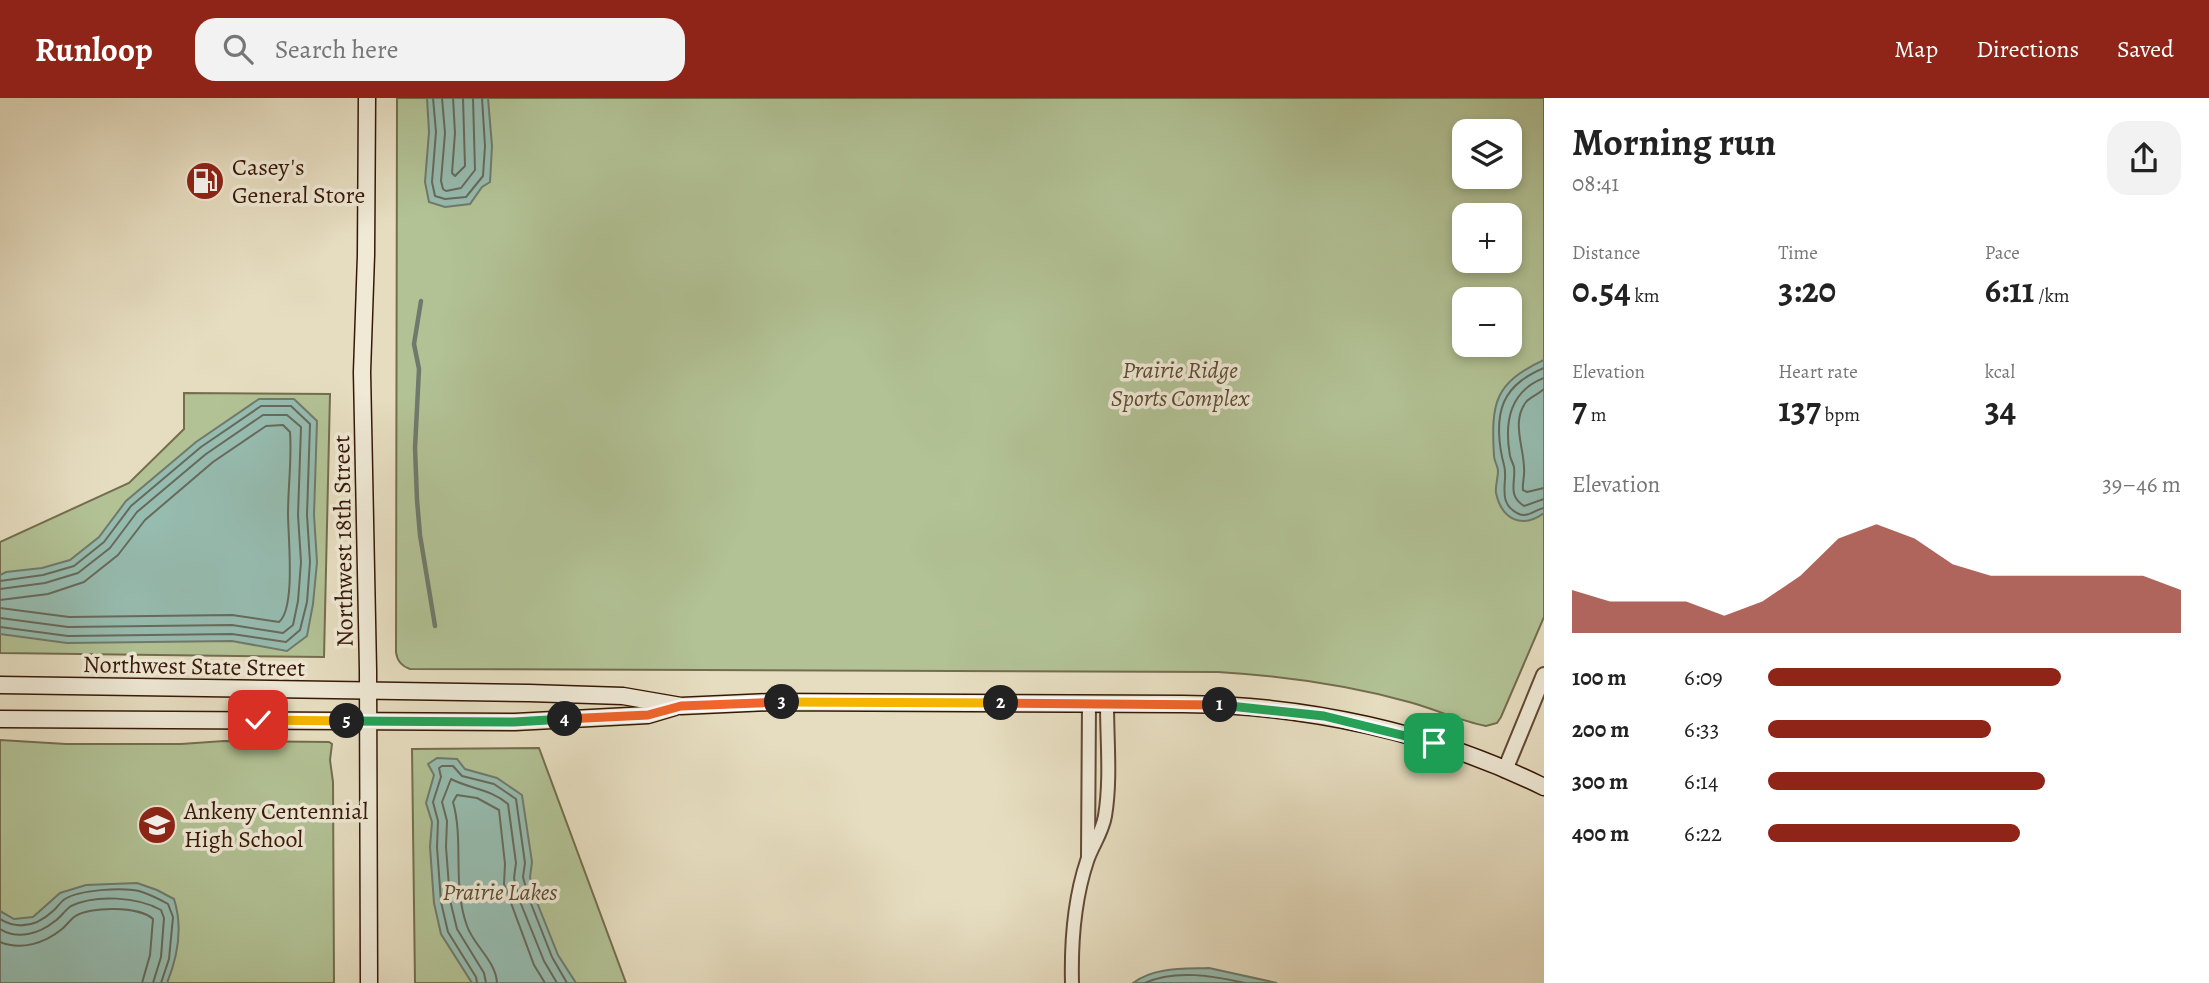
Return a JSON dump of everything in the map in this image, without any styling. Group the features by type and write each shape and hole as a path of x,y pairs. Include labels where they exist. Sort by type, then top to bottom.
{"main road":[{"name":"Northwest 18th Street","path":"367,98 362,372 369,983"},
{"name":"Northwest State Street","path":"0,685 623,696 681,706 771,702 1233,705 1324,716 1408,736 1505,770 1544,788"},
{"name":"Northwest State Street","path":"0,719 555,720 648,715 681,706"}],"street":[{"path":"1505,770 1544,676"},
{"path":"1072,983 1074,923 1088,859 1089,703"},
{"path":"1088,859 1098,839 1106,808 1107,704"}],"green space":[{"name":"Prairie Ridge Sports Complex","path":"397,98 1544,98 1544,617 1497,723 1486,726 1476,724 1409,702 1338,686 1218,672 410,669 397,658"},
{"path":"184,393 330,394 324,657 0,653 0,542 129,483 184,429"},
{"name":"Ankeny Centennial High School","path":"0,740 66,744 181,744 224,741 332,744 330,760 333,782 334,983 0,983"},
{"name":"Prairie Lakes","path":"539,748 626,983 415,983 412,749"}],"water":[{"path":"427,98 488,98 492,146 490,182 482,187 470,204 445,207 429,202 425,182 429,132"},
{"path":"1544,360 1544,513 1521,521 1503,510 1496,493 1498,471 1493,438 1495,408 1505,387 1515,377"},
{"path":"259,399 294,399 317,421 314,515 317,562 307,636 287,651 232,641 67,643 0,634 0,575 70,560 99,537 126,501 196,442"},
{"path":"437,758 457,759 465,769 497,778 522,795 534,895 558,955 576,983 472,983 441,934 434,903 430,847 432,822 426,803 434,775 428,764"},
{"path":"137,883 174,899 178,941 167,983 0,983 0,911 14,919 33,917 60,893 86,885"},
{"path":"1209,968 1277,983 1133,983 1159,971"}],"waterway":[{"path":"421,301 414,344 419,369 415,448 417,500 435,626"}],"place":[{"name":"Casey's General Store","path":"205,181"},
{"name":"Ankeny Centennial High School","path":"157,825"}],"route":[{"path":"258,720 514,722 648,715 681,706 771,702 1197,704 1241,706 1324,716 1434,743"}]}
